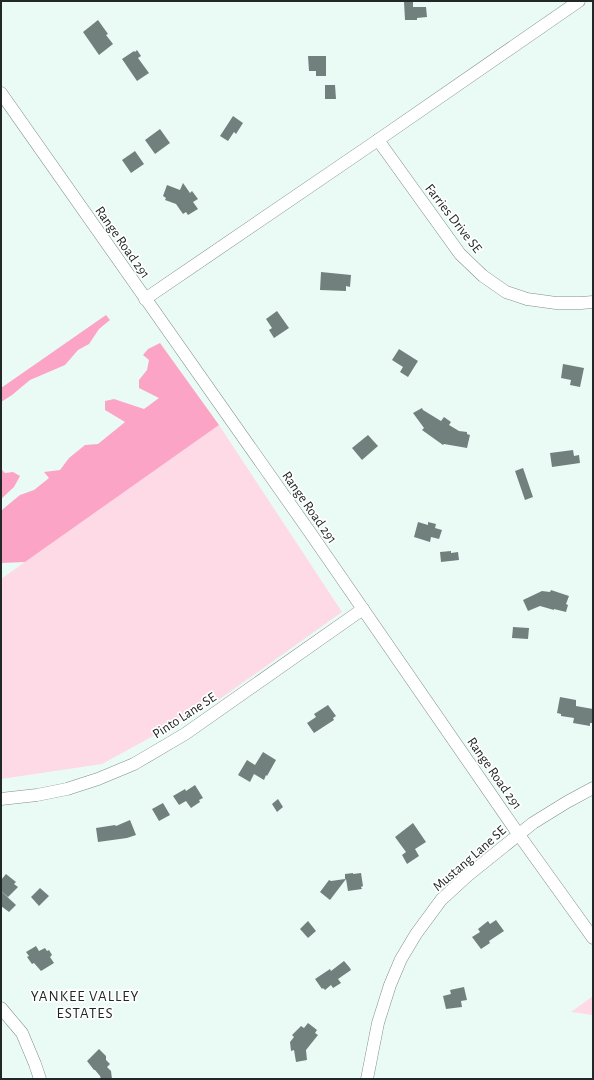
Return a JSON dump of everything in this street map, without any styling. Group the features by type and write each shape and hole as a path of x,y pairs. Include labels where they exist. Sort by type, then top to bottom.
{"street":[{"path":"145,299 579,1"},
{"name":"Range Road 291","path":"1,93 363,609 519,835 593,938"},
{"name":"Farries Drive SE","path":"378,140 460,254 483,276 506,292 527,299 556,303 593,302"},
{"name":"Pinto Lane SE","path":"1,799 37,795 67,789 98,779 134,764 185,734 363,609"},
{"name":"Mustang Lane SE","path":"367,1079 378,1023 390,985 401,959 416,934 441,900 467,876 533,823 593,788"},
{"path":"1,1008 22,1033 40,1079"}],"shaded area":[{"path":"106,315 110,320 99,329 89,344 78,350 65,365 30,380 1,402 1,388"},
{"path":"160,343 219,425 25,562 1,563 1,512 3,509 20,495 34,490 49,478 44,472 60,470 69,458 85,445 98,444 125,422 105,410 105,401 114,399 144,409 159,398 139,388 139,380 147,370 149,360 143,355 148,349"},
{"path":"219,425 342,612 217,701 102,764 1,779 1,579"},
{"path":"1,469 5,473 13,472 20,476 14,487 1,499"},
{"path":"593,996 593,1015 571,1012"}],"building":[{"path":"404,2 413,2 413,7 426,7 427,17 417,18 417,20 405,20"},
{"path":"98,20 113,44 99,55 83,32"},
{"path":"137,50 141,56 138,58 149,73 137,81 122,59"},
{"path":"308,56 326,56 326,76 316,76 316,71 309,71"},
{"path":"325,85 335,85 336,99 325,99"},
{"path":"233,116 243,123 236,134 234,132 228,141 220,136"},
{"path":"160,129 170,143 155,154 145,140"},
{"path":"135,151 144,164 131,173 122,160"},
{"path":"183,183 190,193 192,191 198,199 193,202 198,209 188,215 186,212 183,214 176,204 165,200 166,198 163,196 167,185 180,190"},
{"path":"321,272 351,275 350,287 346,286 346,291 320,290"},
{"path":"277,311 289,328 274,338 269,330 272,328 266,319"},
{"path":"399,349 418,361 408,377 400,372 403,367 392,360"},
{"path":"563,364 584,368 580,387 570,385 571,380 561,378"},
{"path":"422,408 441,421 444,417 451,422 449,425 459,431 467,432 467,434 470,435 467,448 443,445 422,430 424,428 413,413"},
{"path":"368,435 378,446 362,460 352,448"},
{"path":"573,450 574,456 579,455 580,463 552,467 550,453"},
{"path":"523,468 533,497 525,500 515,471"},
{"path":"418,522 428,525 428,522 436,524 435,528 442,530 439,539 431,537 430,542 414,537"},
{"path":"451,551 451,553 458,552 459,560 441,562 440,552"},
{"path":"551,590 569,596 566,604 568,605 566,612 540,606 528,611 523,600 542,591 550,592"},
{"path":"513,627 529,628 528,639 512,638"},
{"path":"560,697 576,700 576,706 593,709 593,723 590,723 590,726 573,723 574,718 561,716 561,714 557,713"},
{"path":"328,705 336,716 333,718 334,720 314,733 307,723 316,717 314,714"},
{"path":"263,752 276,760 264,780 254,774 250,782 238,775 247,760 255,765"},
{"path":"195,785 203,798 199,800 200,802 191,808 186,801 179,805 173,796 185,789 186,791"},
{"path":"278,799 283,807 277,812 272,804"},
{"path":"163,803 170,815 159,821 152,809"},
{"path":"130,820 136,835 127,838 98,842 96,828 116,826"},
{"path":"413,823 426,842 415,849 419,856 407,864 402,855 406,852 395,837"},
{"path":"361,873 362,889 348,891 346,879 330,900 320,892 329,880 345,879 345,874"},
{"path":"6,874 16,882 14,884 18,887 8,897 1,891 1,880"},
{"path":"40,888 49,896 39,906 31,897"},
{"path":"1,891 16,905 9,912 1,906"},
{"path":"496,920 504,931 489,941 490,943 481,949 472,937 480,932 478,929 488,921 490,924"},
{"path":"308,921 316,931 308,938 300,929"},
{"path":"36,946 39,951 45,948 47,951 49,950 52,955 50,957 54,963 41,971 34,963 32,964 27,957 29,956 26,952"},
{"path":"344,961 351,970 338,979 341,983 333,988 331,985 325,990 323,988 322,989 315,979 330,969 331,971"},
{"path":"464,987 467,1000 461,1001 462,1007 446,1009 443,996 451,994 450,990"},
{"path":"308,1023 317,1030 315,1033 318,1035 306,1050 307,1060 296,1062 294,1050 291,1051 290,1042 294,1037 292,1035 301,1026 304,1028"},
{"path":"99,1049 106,1056 106,1060 110,1064 107,1067 111,1071 112,1079 101,1079 87,1061"}],"district":[{"name":"YANKEE VALLEY ESTATES","path":"85,1004"}]}
